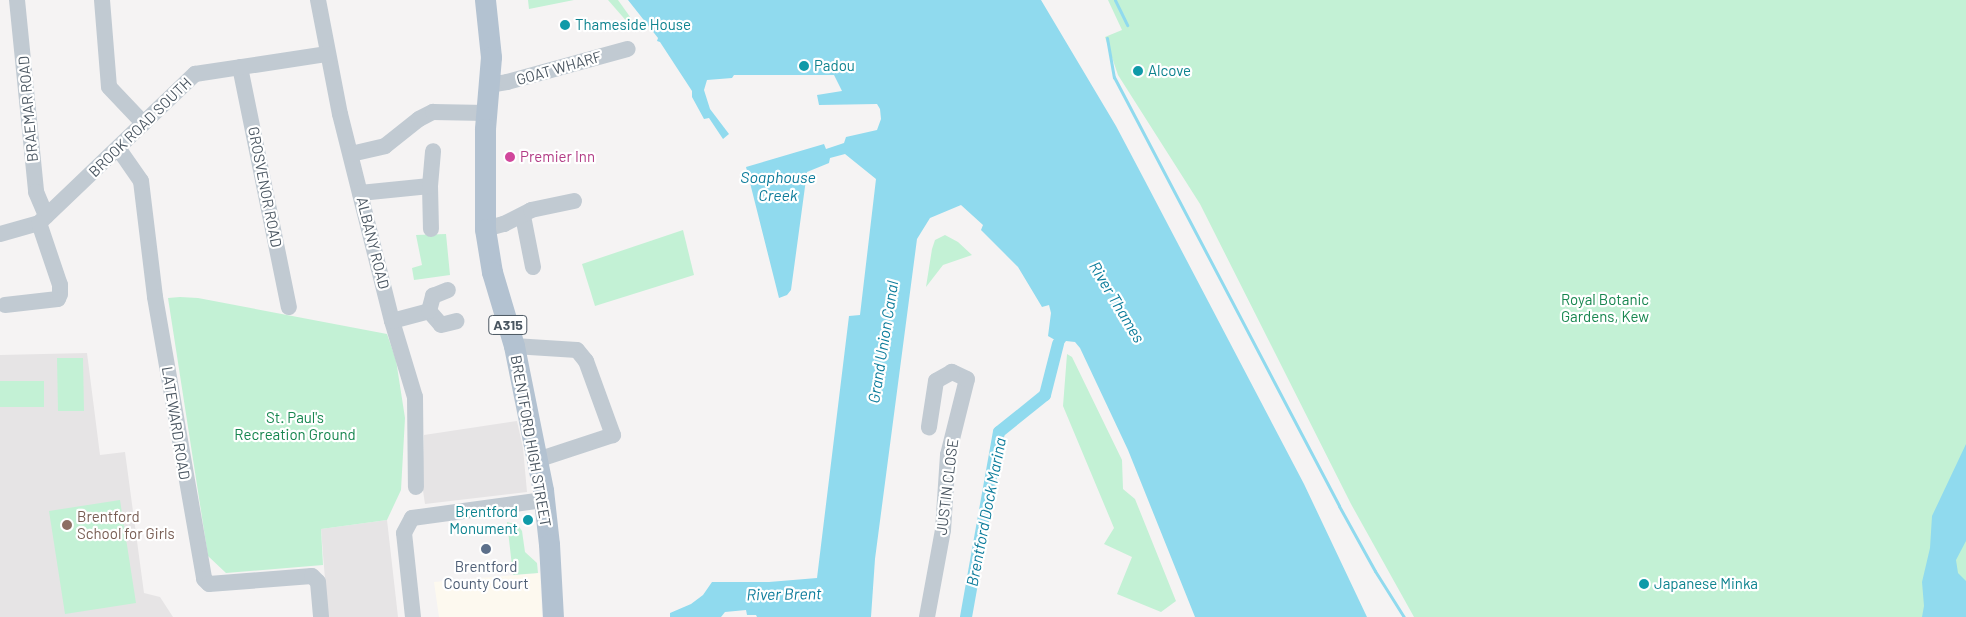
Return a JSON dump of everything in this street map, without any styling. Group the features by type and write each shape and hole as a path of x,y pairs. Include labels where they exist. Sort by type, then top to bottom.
{"main road":[{"name":"BRENTFORD HIGH STREET","path":"485,0 491,57 486,113 484,228 492,272 514,346 537,460 549,544 553,617"}],"street":[{"name":"BRAEMAR ROAD","path":"5,305 58,299 60,294 60,285 36,192 17,0"},
{"path":"102,0 109,87 143,123"},
{"name":"ALBANY ROAD","path":"318,0 328,54 360,193 392,321 415,397 416,487"},
{"name":"GOAT WHARF","path":"489,84 507,82 628,48"},
{"name":"BROOK ROAD SOUTH","path":"0,234 42,220 196,74 328,54"},
{"name":"GROSVENOR ROAD","path":"240,68 289,307"},
{"path":"351,154 385,146 419,119 433,112 486,113"},
{"name":"LATEWARD ROAD","path":"118,148 142,180 155,297 204,579 209,584 312,576 318,582 322,617"},
{"path":"431,229 430,186 433,151"},
{"path":"360,193 430,186"},
{"path":"484,228 523,216 531,210 574,201"},
{"path":"523,216 532,267"},
{"path":"429,311 433,296 448,290"},
{"path":"392,321 429,311"},
{"path":"429,311 441,325 457,321"},
{"path":"514,346 577,350 586,361 613,435 537,460"},
{"name":"JUSTIN CLOSE","path":"927,617 943,530 948,455 967,379 952,372 936,381 929,427"},
{"path":"413,617 404,533 408,522 417,516 544,500"}],"shaded area":[{"name":"Brentford School for Girls","path":"87,353 100,455 125,452 144,593 160,597 173,617 0,617 0,355"},
{"path":"517,421 523,448 527,492 425,504 422,484 424,435"},
{"path":"387,520 398,617 328,617 321,529"},
{"path":"540,573 542,617 439,617 434,582"}],"green space":[{"path":"528,0 574,0 529,9"},
{"path":"608,0 618,0 633,21 629,24"},
{"name":"Royal Botanic Gardens, Kew","path":"1108,0 1966,0 1966,617 1414,617 1351,504 1200,204 1118,75 1105,37 1122,30"},
{"path":"683,230 694,275 595,306 582,264"},
{"path":"446,234 450,275 414,280 412,268 422,265 416,235"},
{"path":"945,235 958,242 972,255 943,265 926,287 935,240"},
{"name":"St. Paul's Recreation Ground","path":"168,298 198,298 387,334 396,360 405,418 401,490 387,520 321,529 323,565 226,573 208,556"},
{"path":"1067,354 1072,357 1122,460 1123,489 1135,499 1176,601 1161,612 1117,594 1132,557 1104,544 1114,528 1063,406"},
{"path":"57,358 83,358 84,411 58,411"},
{"path":"0,381 44,381 44,407 0,407"},
{"path":"120,500 136,603 65,614 49,511"},
{"path":"507,522 518,525 522,531 525,552 537,563 538,573 513,575"}],"water":[{"path":"628,0 1041,0 1116,126 1304,484 1367,617 1195,617 1128,450 1080,348 1075,342 1066,341 1063,345 1055,342 1055,340 1048,336 1051,313 1049,305 1042,307 1018,267 981,230 983,225 961,205 930,218 917,239 875,559 871,617 757,617 756,615 747,615 746,610 725,612 721,617 670,617 670,613 691,604 703,595 712,582 769,582 817,578 849,316 860,315 876,179 845,154 830,158 829,163 807,172 791,290 787,295 779,298 746,167 824,144 826,149 844,143 846,137 877,130 881,119 880,109 877,104 819,105 817,95 842,91 834,75 734,75 732,78 707,80 704,90 710,109 729,134 723,139 709,118 704,119 692,97 692,91 660,42 657,41 658,38"},
{"path":"1966,444 1966,541 1956,560 1958,573 1966,581 1966,617 1922,617 1924,606 1922,582 1930,548 1932,516"}],"waterway":[{"path":"1115,0 1127,25"},
{"path":"1107,38 1114,77 1339,506 1375,571 1404,617"},
{"name":"Brentford Dock Marina","path":"966,617 999,432 1045,395 1058,344"}],"place":[{"name":"Thameside House","path":"565,25"},
{"name":"Padou","path":"804,66"},
{"name":"Alcove","path":"1138,71"},
{"name":"Premier Inn","path":"510,157"},
{"name":"Brentford Monument","path":"528,520"},
{"name":"Brentford School for Girls","path":"67,525"},
{"name":"Brentford County Court","path":"486,549"},
{"name":"Japanese Minka","path":"1644,584"}],"water label":[{"name":"Soaphouse Creek","path":"778,186"},
{"name":"River Thames","path":"1117,302"},
{"name":"Grand Union Canal","path":"883,342"},
{"name":"River Brent","path":"784,594"}]}
